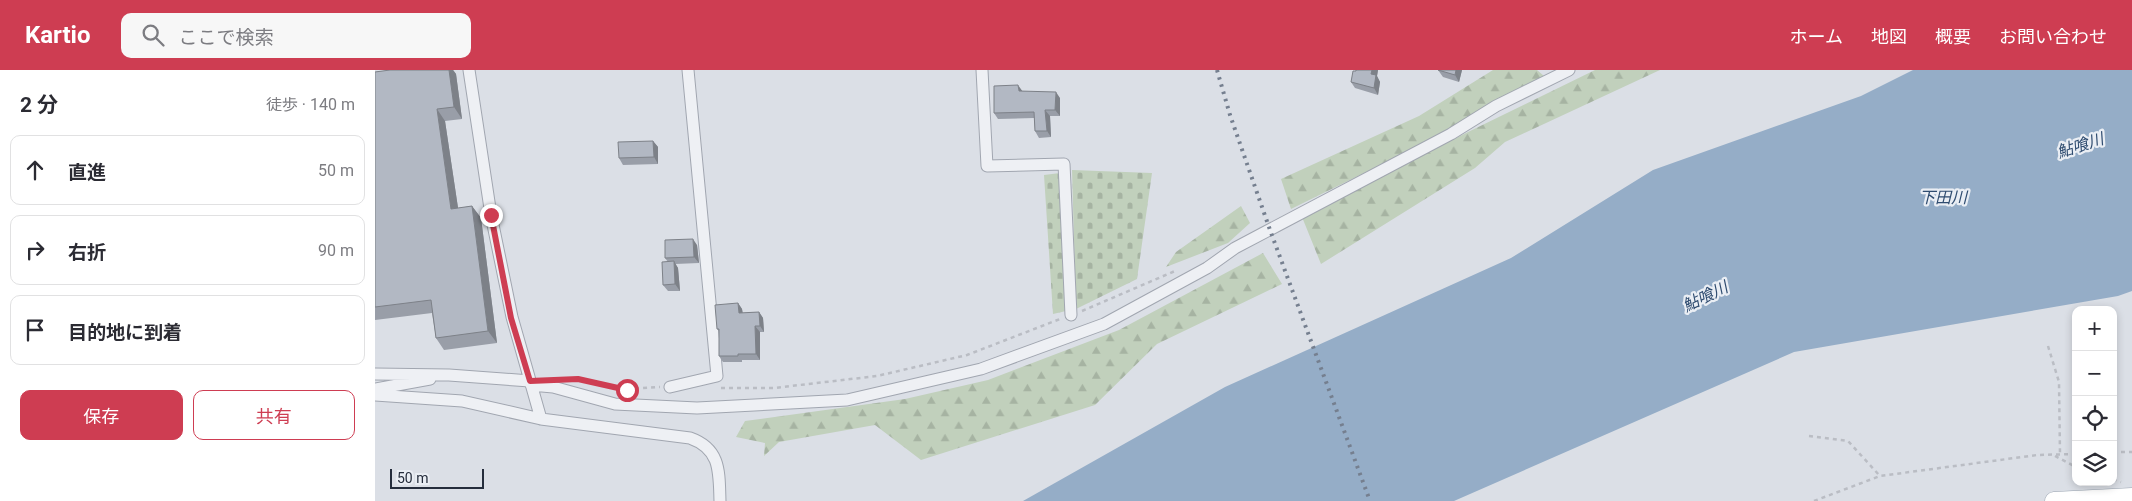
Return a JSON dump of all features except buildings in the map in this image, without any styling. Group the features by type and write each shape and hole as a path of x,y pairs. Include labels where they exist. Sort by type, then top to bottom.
{"main road":[{"path":"2054,501 2132,497"}],"street":[{"path":"469,70 491,215 511,318 541,419"},
{"path":"670,387 717,376 688,70"},
{"path":"982,70 987,166 1063,164 1071,315"},
{"path":"375,374 449,375 531,383 615,404 697,408 847,400 981,369 1105,324 1207,268 1235,248 1451,134 1496,106 1569,70"},
{"path":"375,389 400,386 449,375"},
{"path":"375,395 463,401 541,419 690,438 703,443 711,450 719,475 721,501"}],"path":[{"path":"717,388 774,388 877,376 967,355 1071,315 1177,270"},
{"path":"2049,346 2059,382 2060,454"},
{"path":"568,379 578,379 627,390 670,387"},
{"path":"1809,436 1848,441 1879,476"},
{"path":"2117,452 2132,452"},
{"path":"1814,501 1879,476 2072,454"},
{"path":"2053,455 2072,465"}],"green space":[{"path":"1493,70 1537,70 1544,76 1413,149 1291,209 1281,179 1419,116"},
{"path":"1595,70 1660,70 1505,142 1475,168 1321,264 1302,217 1468,132"},
{"path":"1072,170 1152,173 1137,279 1076,309"},
{"path":"1060,173 1066,311 1053,314 1044,175"},
{"path":"1241,206 1250,223 1228,243 1166,267 1176,252"},
{"path":"1263,253 1282,284 1157,344 1095,405 921,460 875,425 779,442 764,456 765,443 736,437 745,421 905,399 988,380 1119,330"}],"water":[{"name":"下田川","path":"1913,70 2132,70 2132,291 2118,296 1794,352 1454,501 1023,501 1225,387 1511,258 1653,170 1861,96"}],"railway":[{"path":"1217,70 1230,115 1270,230 1370,501"}],"route":[{"path":"491,215 511,318 530,381 578,379 627,390"}],"water label":[{"name":"鮎喰川","path":"2080,145"},
{"name":"鮎喰川","path":"1705,296"}]}
